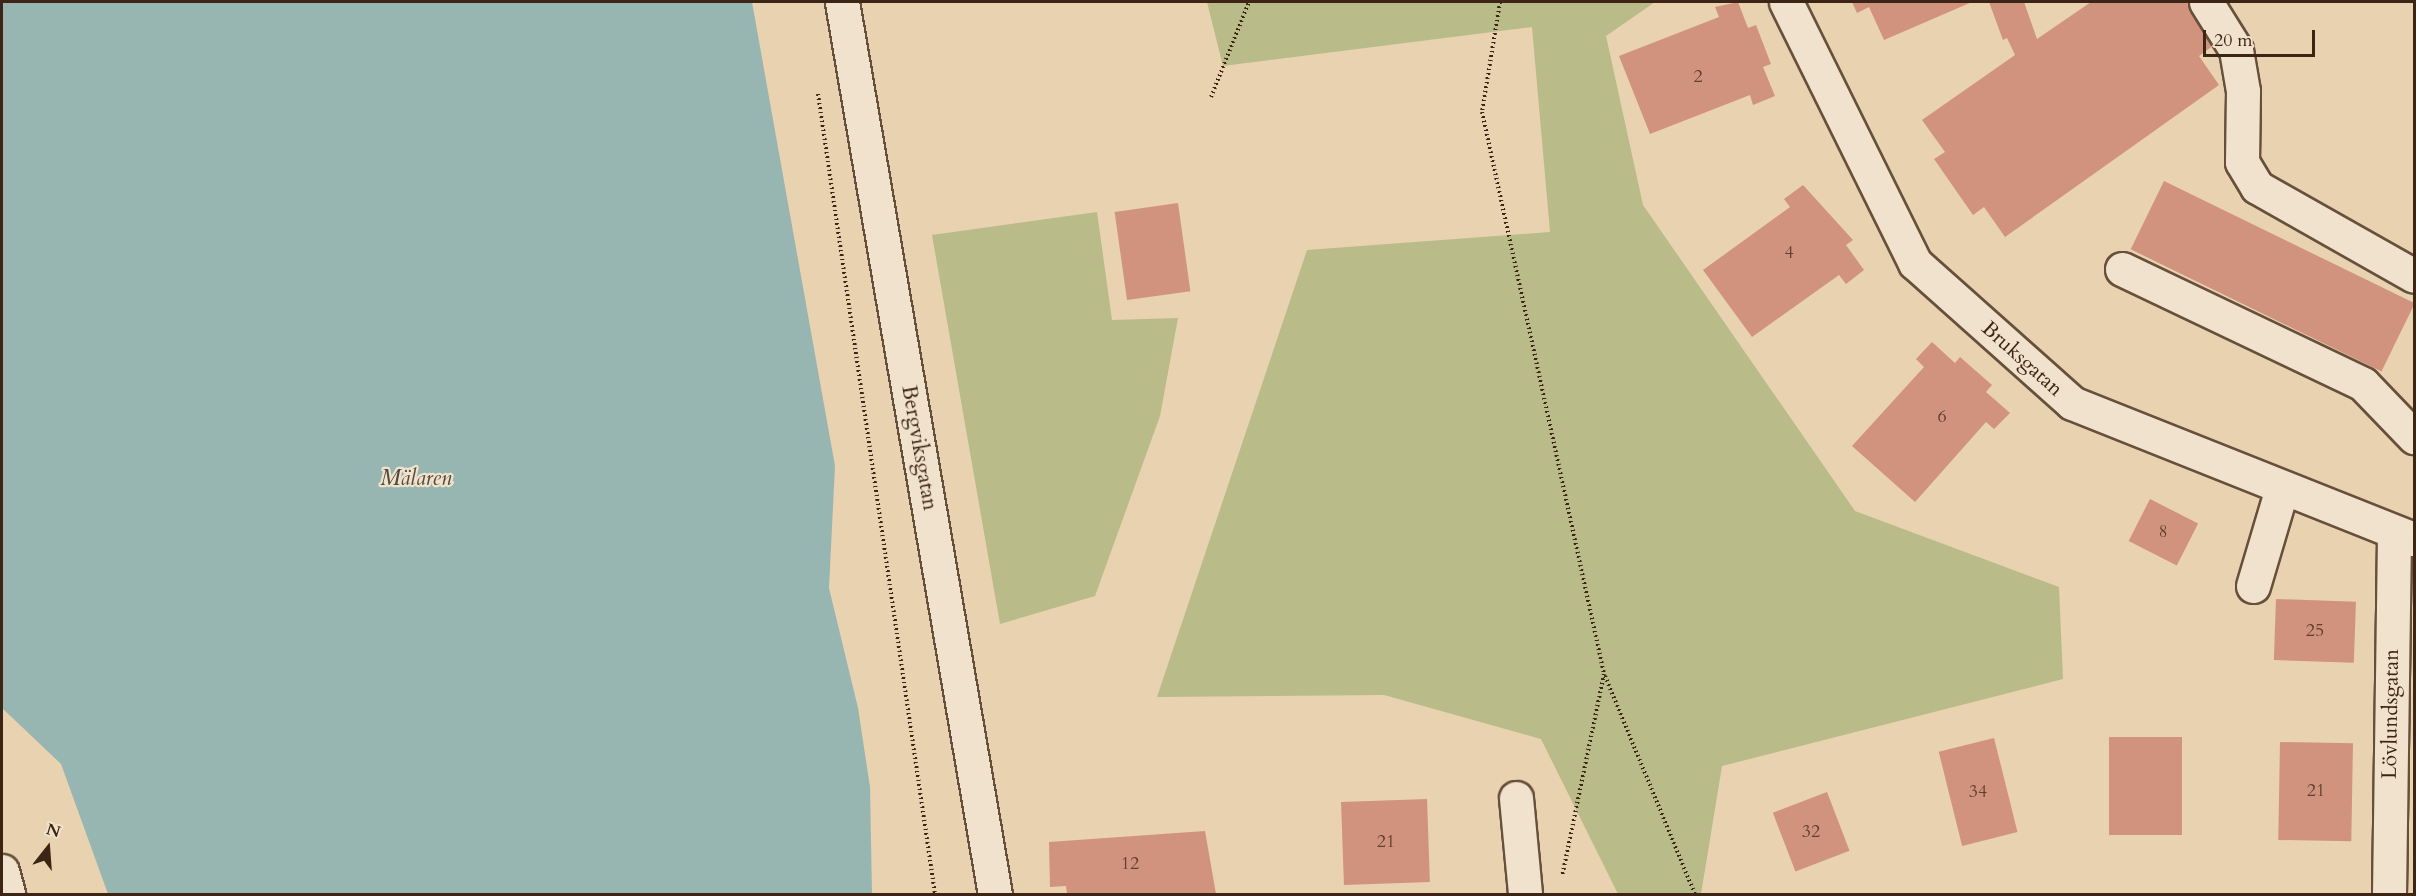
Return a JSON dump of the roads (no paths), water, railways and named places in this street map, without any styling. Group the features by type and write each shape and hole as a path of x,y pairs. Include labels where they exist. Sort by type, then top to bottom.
{"street":[{"name":"Bergviksgatan","path":"842,2 995,894"},
{"name":"Bruksgatan","path":"1786,2 1915,263 2072,403 2404,536"},
{"path":"2206,2 2236,50 2243,91 2242,162 2257,187 2415,276"},
{"path":"2122,269 2363,384 2415,437"},
{"path":"2253,586 2282,488"},
{"name":"Lövlundsgatan","path":"2397,892 2404,536"},
{"path":"1516,798 1525,894"},
{"path":"2,871 8,894"}],"water":[{"name":"Mälaren","path":"2,2 752,2 835,466 829,588 858,708 870,787 872,894 108,894 61,764 2,708"}]}
